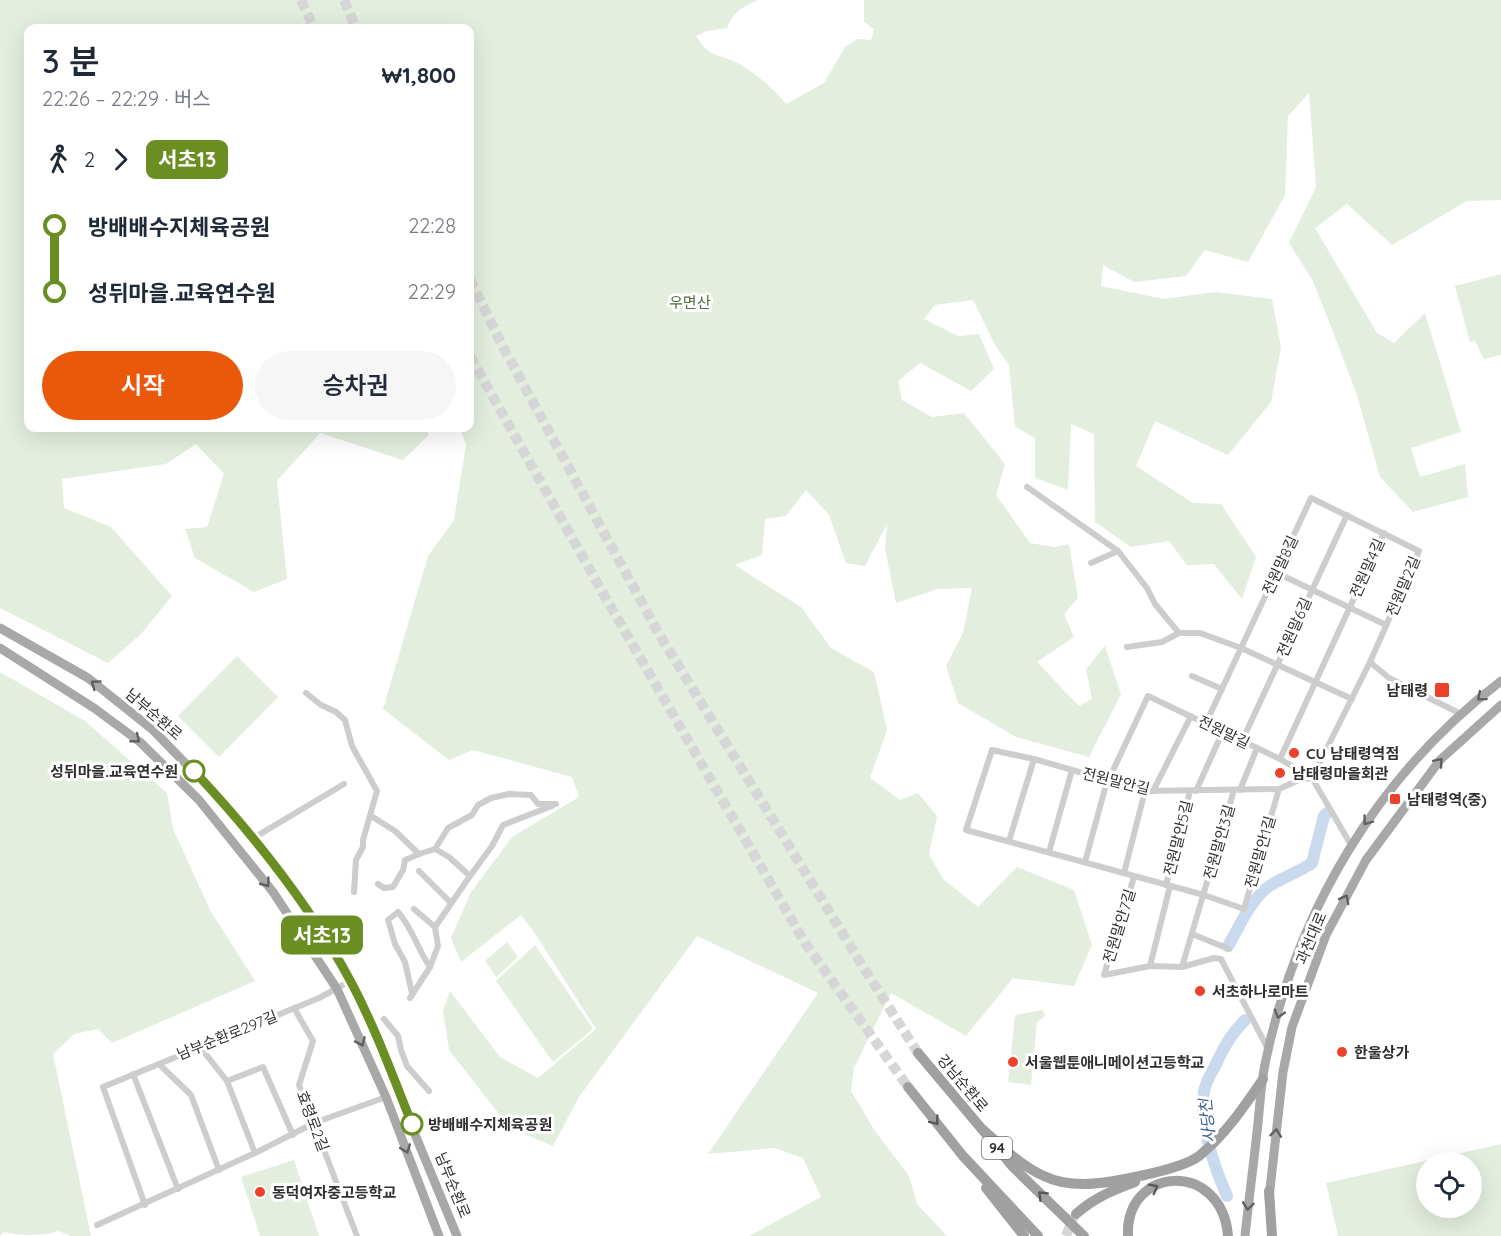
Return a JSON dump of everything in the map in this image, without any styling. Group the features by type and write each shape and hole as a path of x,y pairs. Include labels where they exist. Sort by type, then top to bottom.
{"highway":[{"name":"강남순환로","path":"918,1053 1013,1167 1084,1236"},
{"path":"1076,1214 1087,1204 1109,1191 1180,1166 1198,1157 1226,1131 1263,1079"},
{"name":"94","path":"908,1087 963,1156 1038,1236"},
{"path":"982,1129 1043,1176 1071,1184 1099,1184 1180,1166"},
{"path":"963,1156 1024,1236"},
{"path":"1128,1236 1131,1211 1145,1191 1169,1181 1181,1180 1190,1181 1209,1192 1223,1213 1228,1236"},
{"path":"1269,1191 1272,1236"}],"main road":[{"name":"남부순환로","path":"0,628 88,678 153,730 217,796 291,888 350,981 384,1055 457,1236"},
{"name":"남부순환로","path":"0,648 94,708 140,742 200,800 273,892 336,989 386,1097 439,1236"},
{"name":"과천대로","path":"1245,1236 1265,1065 1295,957 1315,912 1363,825 1390,790 1461,714 1501,681"},
{"name":"과천대로","path":"1266,1236 1283,1072 1292,1027 1326,935 1366,860 1440,760 1501,705"},
{"path":"1351,845 1366,860"},
{"path":"1265,1065 1283,1072"}],"street":[{"path":"1028,487 1118,551 1147,588 1155,604 1179,633"},
{"name":"전원말8길","path":"1206,723 1311,498 1347,515"},
{"name":"전원말4길","path":"1280,759 1384,533 1347,515"},
{"name":"전원말6길","path":"1242,741 1347,515"},
{"name":"전원말2길","path":"1312,778 1370,662 1419,551 1384,533"},
{"path":"1091,563 1118,551"},
{"name":"전원말6길","path":"1276,573 1311,590"},
{"name":"전원말4길","path":"1311,590 1349,608"},
{"name":"전원말2길","path":"1349,608 1386,625"},
{"path":"1127,647 1162,642 1179,633 1200,633 1241,648"},
{"name":"전원말6길","path":"1241,648 1277,665"},
{"path":"1370,662 1389,678 1461,714"},
{"path":"1277,665 1352,699"},
{"path":"1192,676 1222,689"},
{"path":"306,693 345,720 352,746 377,791 363,847 356,860 354,892"},
{"name":"전원말길","path":"1108,781 1148,696 1280,759 1312,778 1351,845"},
{"name":"전원말안7길","path":"992,750 966,830 1124,873 1149,791 1191,716"},
{"name":"전원말안5길","path":"1150,966 1168,885 1193,791 1223,731"},
{"name":"전원말안3길","path":"1182,967 1237,790 1257,748"},
{"name":"전원말안길","path":"992,750 1034,759 1149,791 1278,789 1299,780 1312,778"},
{"path":"1009,841 1034,759"},
{"path":"1049,852 1072,770"},
{"path":"1085,861 1108,781"},
{"path":"252,839 344,784"},
{"name":"전원말안1길","path":"1204,895 1244,909 1278,789"},
{"path":"378,884 384,888 393,887 403,870 405,860 435,849 448,828 472,815 478,805 491,798 509,794 531,795 538,804 556,804 503,825 492,846 435,927"},
{"path":"371,816 395,831 419,854"},
{"path":"435,849 470,876"},
{"path":"419,871 451,903"},
{"name":"전원말안5길","path":"1124,873 1168,885"},
{"name":"전원말안7길","path":"1134,877 1104,975 1150,966"},
{"name":"전원말안3길","path":"1168,885 1204,895"},
{"path":"414,909 435,927 438,946 430,967 411,996 405,962 394,944 388,920 398,912 409,925 419,952 430,967"},
{"path":"1192,934 1229,949"},
{"path":"1150,966 1182,967 1214,958 1221,959 1269,1050"},
{"name":"남부순환로297길","path":"145,1205 103,1087 294,1008 350,981"},
{"name":"효령로2길","path":"294,1008 313,1041 299,1085 357,1236"},
{"path":"384,1018 398,1036 407,1066 429,1091"},
{"path":"200,1047 227,1081 255,1153"},
{"path":"159,1064 191,1095 219,1170"},
{"path":"227,1081 263,1067 293,1135"},
{"path":"133,1074 178,1190"},
{"path":"97,1225 178,1190 314,1124 386,1097"}],"green space":[{"name":"우면산","path":"0,0 759,0 739,10 727,28 707,31 696,36 710,52 739,64 758,76 786,104 824,83 845,47 857,39 871,40 874,29 864,22 864,0 1501,0 1501,200 1467,201 1392,245 1347,204 1315,228 1377,333 1394,343 1425,313 1461,432 1411,448 1420,477 1465,464 1468,497 1413,512 1380,477 1357,395 1335,337 1313,281 1289,243 1316,187 1309,93 1288,116 1285,195 1248,262 1205,250 1186,276 1134,282 1103,265 1101,286 1163,299 1215,292 1272,299 1281,347 1271,402 1228,455 1155,421 1136,466 1193,503 1221,504 1256,557 1242,599 1214,564 1187,565 1169,541 1131,547 1095,522 1094,434 1071,424 1068,490 1035,478 1035,438 1015,427 1009,365 996,347 973,300 935,305 924,319 958,336 979,334 994,369 971,391 920,363 898,381 902,400 932,417 964,413 1005,464 996,495 1030,543 1054,547 1069,544 1078,598 1064,614 1074,637 1037,662 1079,706 1092,699 1086,669 1105,646 1121,694 1089,757 1016,737 958,703 946,666 963,633 972,588 938,589 896,603 885,549 887,524 865,566 846,563 829,515 806,490 786,516 765,519 762,555 735,565 801,607 831,648 874,672 887,730 870,778 900,800 918,793 937,816 929,854 943,879 978,907 1017,867 1074,890 1092,945 1074,986 1013,978 966,1036 891,993 854,1068 851,1091 875,1131 909,1176 917,1204 947,1236 749,1236 821,1197 803,1158 775,1148 708,1154 818,993 697,936 579,1097 553,1146 510,1128 449,1050 443,1011 450,991 500,1057 538,1078 596,1029 521,915 461,962 451,938 471,892 512,837 579,797 572,777 473,750 449,760 383,709 428,556 454,520 466,445 461,432 474,432 474,24 24,24 24,432 428,432 429,435 403,460 320,433 277,481 287,579 254,592 195,558 185,529 207,527 224,474 196,444 166,464 62,479 64,508 111,527 172,596 141,634 108,663 0,608"},
{"path":"1501,274 1501,355 1484,359 1475,341 1470,342 1455,286"},
{"path":"237,656 278,697 219,757 178,716"},
{"path":"0,672 85,721 167,793 173,829 210,910 255,981 112,1043 98,1029 74,1034 53,1054 91,1236 70,1236 59,1231 32,1235 4,1232 0,1236"},
{"path":"507,942 518,957 496,977 485,961"},
{"path":"535,945 593,1029 553,1062 496,981"},
{"path":"1043,1010 1045,1016 1037,1022 1031,1085 1008,1082 1015,1015"},
{"path":"1501,1144 1501,1236 1338,1236 1326,1183 1416,1163 1416,1218 1482,1218 1482,1152 1465,1152"},
{"path":"294,1160 319,1236 260,1236 241,1177"}],"waterway":[{"name":"사당천","path":"1228,946 1246,913 1264,891 1312,863 1324,816 1327,813"},
{"name":"사당천","path":"1227,1196 1217,1172 1206,1131 1204,1092 1207,1080 1226,1045 1245,1020"}],"tunnel":[{"path":"301,0 312,24"},
{"path":"344,0 354,24"},
{"path":"474,287 503,347 659,634 918,1053"},
{"path":"474,363 608,602 805,943 908,1087"},
{"path":"1066,1236 1074,1216"}],"bus line":[{"name":"서초13","path":"194,771 242,825 291,888 331,949 356,992 412,1124"}],"place":[{"name":"남태령","path":"1442,690"},
{"name":"CU 남태령역점","path":"1294,753"},
{"name":"성뒤마을.교육연수원","path":"194,771"},
{"name":"남태령마을회관","path":"1280,773"},
{"name":"남태령역(중)","path":"1395,799"},
{"name":"서초하나로마트","path":"1200,991"},
{"name":"한울상가","path":"1342,1052"},
{"name":"서울웹툰애니메이션고등학교","path":"1013,1062"},
{"name":"방배배수지체육공원","path":"412,1124"},
{"name":"동덕여자중고등학교","path":"260,1192"}]}
